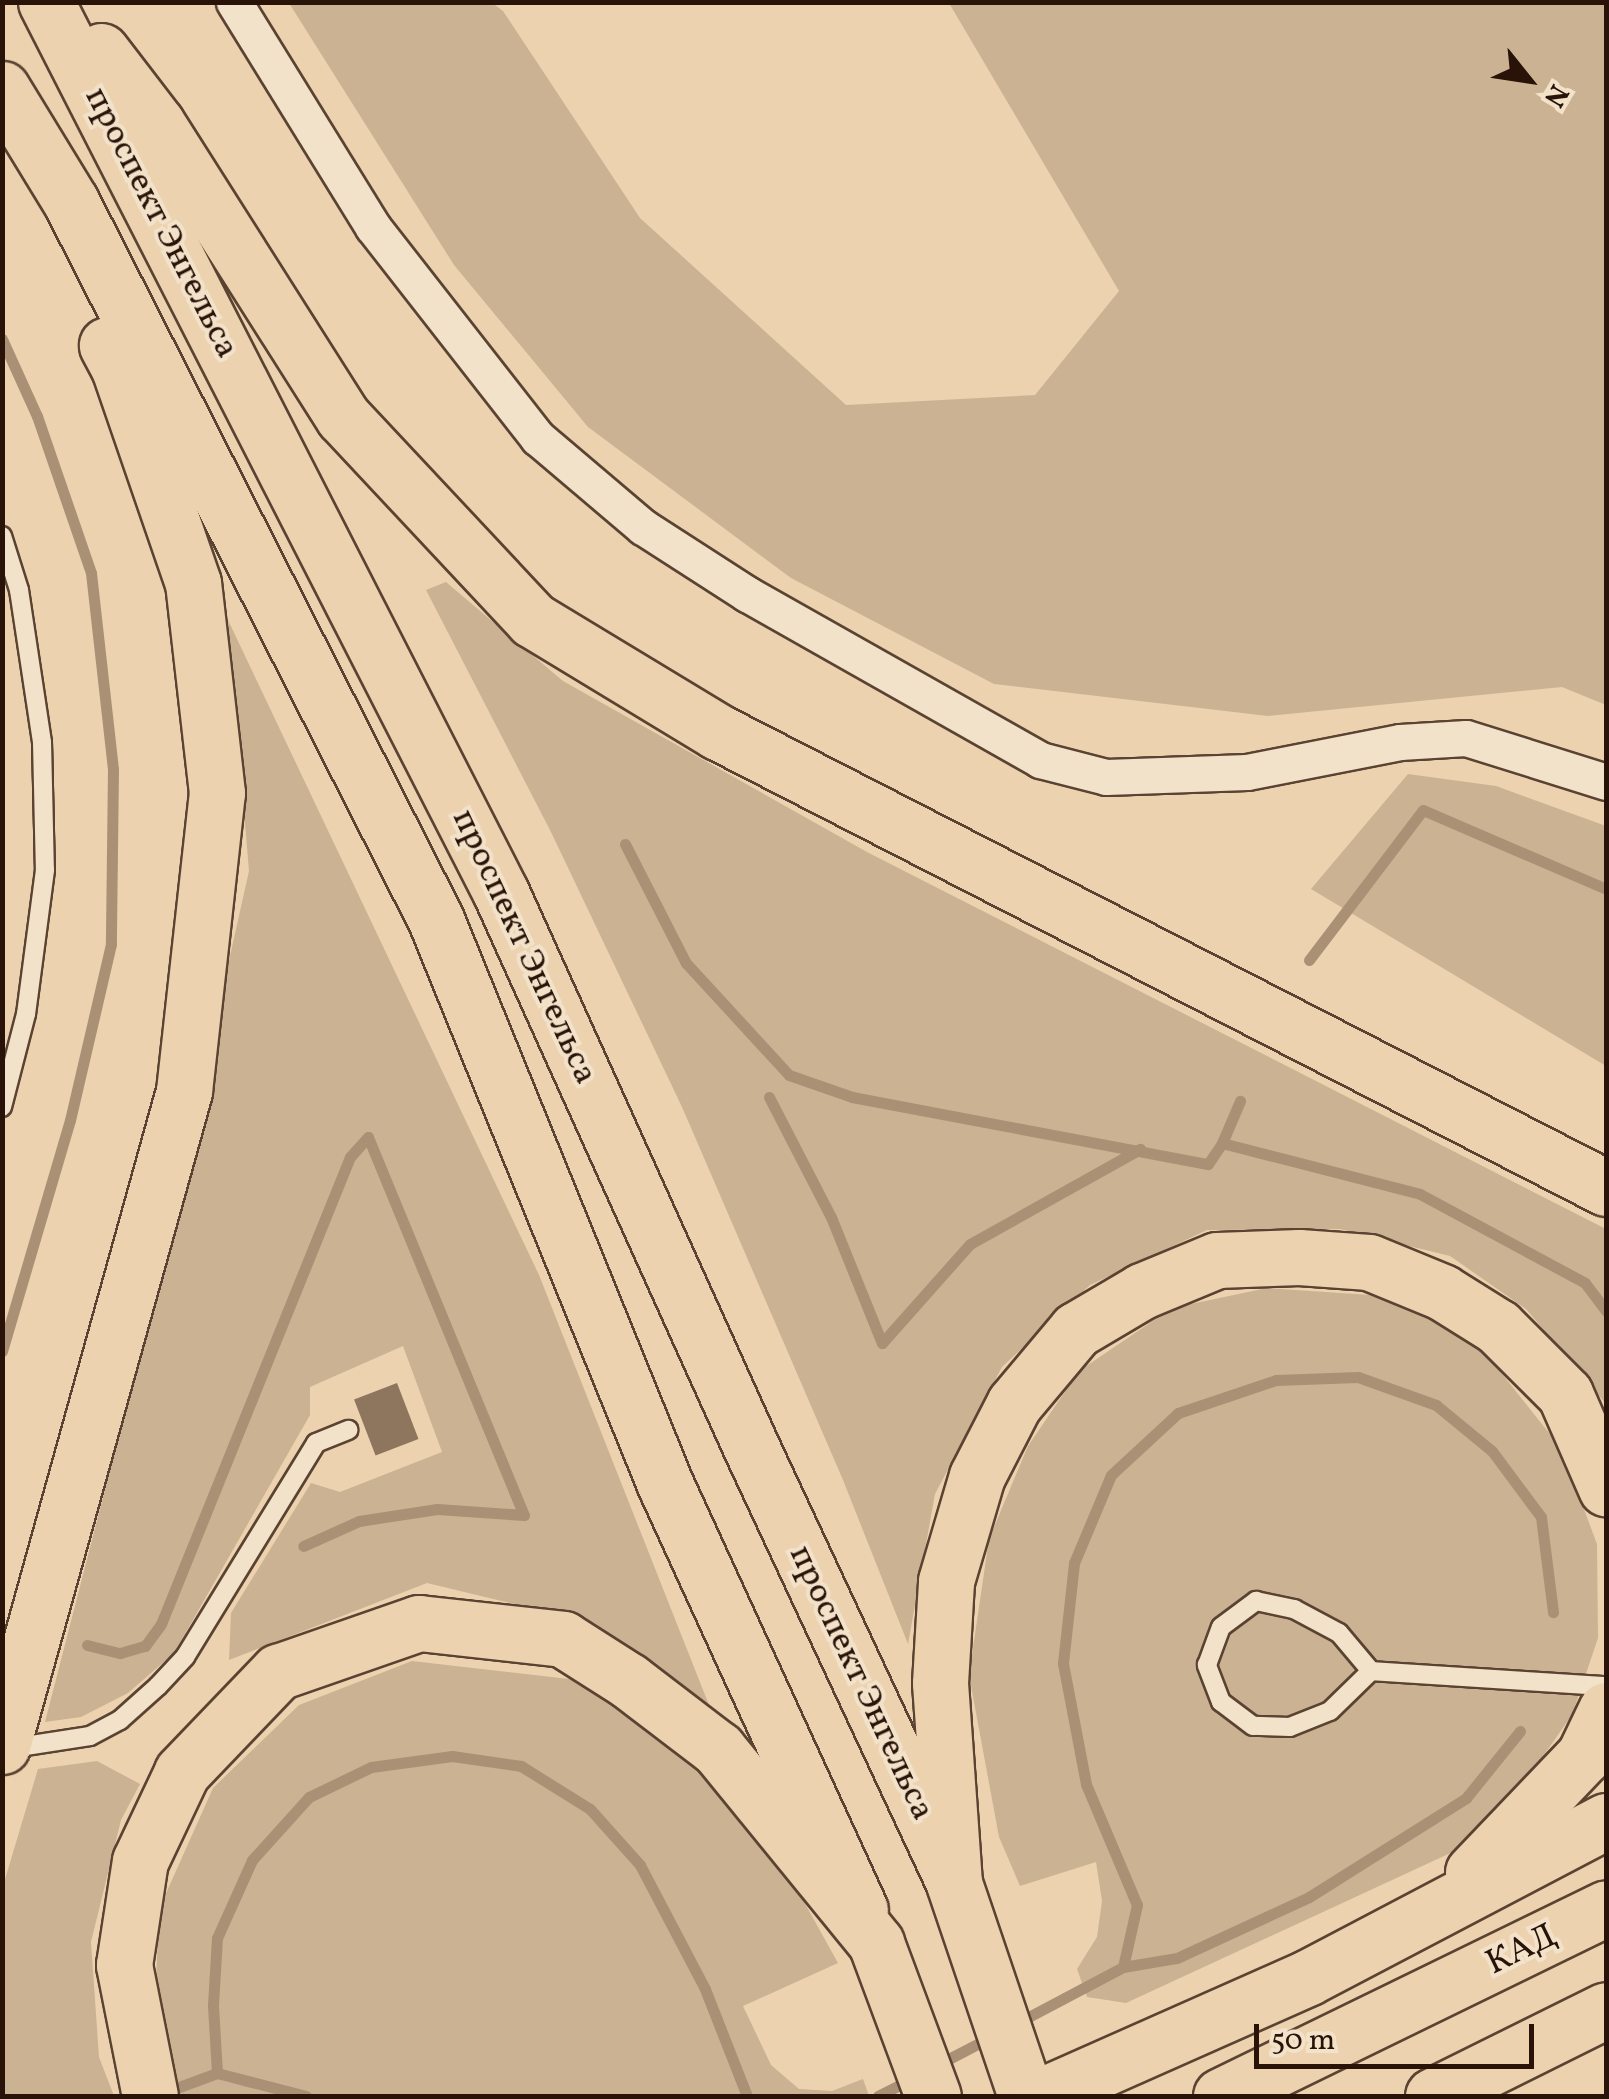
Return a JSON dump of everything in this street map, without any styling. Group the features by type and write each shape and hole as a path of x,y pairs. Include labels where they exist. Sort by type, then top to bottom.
{"main road":[{"name":"проспект Энгельса","path":"46,2 152,202 502,892 750,1447 959,1896"},
{"path":"64,2 157,124 342,417 534,620 718,732 1606,1188"},
{"name":"проспект Энгельса","path":"2,89 71,202 436,920 665,1484 876,1943 933,2096"},
{"path":"2,153 120,368 193,582 216,793 184,1091 2,1748"},
{"path":"1026,2096 959,1896 940,1683 946,1581 976,1476 1014,1404 1076,1330 1142,1290 1218,1260 1299,1257 1369,1262 1442,1292 1498,1327 1565,1394 1606,1488"},
{"path":"150,2096 124,1965 140,1861 182,1772 278,1672 419,1623 564,1640 628,1681 718,1749 876,1943"},
{"path":"1307,1978 1473,1873 1584,1756 1606,1710"},
{"path":"1041,2096 1307,1978 1606,1821"},
{"name":"КАД","path":"1221,2096 1606,1908"},
{"path":"1433,2096 1606,2010"}],"street":[{"path":"234,2 372,227 538,438 643,528 782,613 1040,760 1106,778 1246,772 1400,742 1466,738 1606,782"}],"lane":[{"path":"2,536 42,742 45,870 26,1014 2,1108"},
{"path":"2,1748 90,1736 120,1720 158,1686 185,1658 316,1443 348,1430"},
{"path":"1370,1671 1330,1711 1290,1727 1253,1726 1221,1702 1207,1666 1222,1628 1256,1601 1294,1610 1338,1633 1370,1671 1606,1686"}],"shaded area":[{"path":"491,2 503,11 640,218 846,405 1035,395 1119,291 949,3 1606,3 1606,705 1562,687 1268,716 994,684 791,578 588,427 454,265 289,3"},
{"path":"446,582 563,681 867,852 1606,1229 1606,1404 1526,1309 1450,1256 1340,1229 1207,1230 1090,1285 1002,1367 935,1494 908,1644 843,1480 682,1107 551,832 426,590"},
{"path":"228,620 539,1275 709,1705 594,1623 427,1583 229,1660 231,1613 311,1483 340,1492 442,1452 403,1346 310,1387 310,1415 174,1653 128,1693 81,1717 45,1722 149,1319 249,871"},
{"path":"1408,774 1496,786 1606,826 1606,1066 1311,889"},
{"path":"1267,1288 1370,1295 1471,1335 1561,1448 1597,1544 1598,1638 1572,1715 1522,1786 1470,1844 1126,2003 1087,1997 1077,1969 1097,1937 1102,1901 1096,1862 1020,1886 999,1837 969,1675 989,1539 1028,1446 1079,1371 1172,1308"},
{"path":"412,1661 569,1679 665,1723 763,1828 838,1963 743,2006 771,2065 799,2089 832,2091 863,2079 869,2096 176,2096 155,2007 159,1909 213,1788 299,1705"},
{"path":"97,1761 140,1784 121,1820 91,1942 99,2057 114,2096 3,2096 3,1886 38,1769"}],"building":[{"path":"397,1383 419,1439 376,1455 354,1399"}],"waterway":[{"path":"2,339 37,416 91,573 113,769 111,944 70,1120 2,1351"},
{"path":"1309,960 1423,810 1606,889"},
{"path":"625,844 686,963 789,1075 852,1097 1208,1164 1222,1143 1420,1194 1585,1283 1606,1311"},
{"path":"769,1097 831,1217 882,1343 970,1244 1140,1149"},
{"path":"1222,1143 1240,1101"},
{"path":"87,1645 120,1653 145,1646 161,1624 350,1157 368,1137 524,1515 437,1509 359,1521 303,1546"},
{"path":"1123,1967 1137,1905 1086,1784 1063,1663 1074,1563 1111,1475 1178,1413 1276,1380 1358,1377 1436,1405 1492,1451 1541,1517 1553,1612"},
{"path":"1019,2022 1123,1967 1177,1958 1309,1897 1466,1798 1520,1731"},
{"path":"217,2073 213,2005 217,1938 252,1860 309,1797 371,1767 452,1756 521,1766 590,1809 640,1865 705,1989 747,2096"},
{"path":"939,2064 989,2038"},
{"path":"171,2090 217,2073 306,2096"},
{"path":"878,2096 909,2080"}]}
